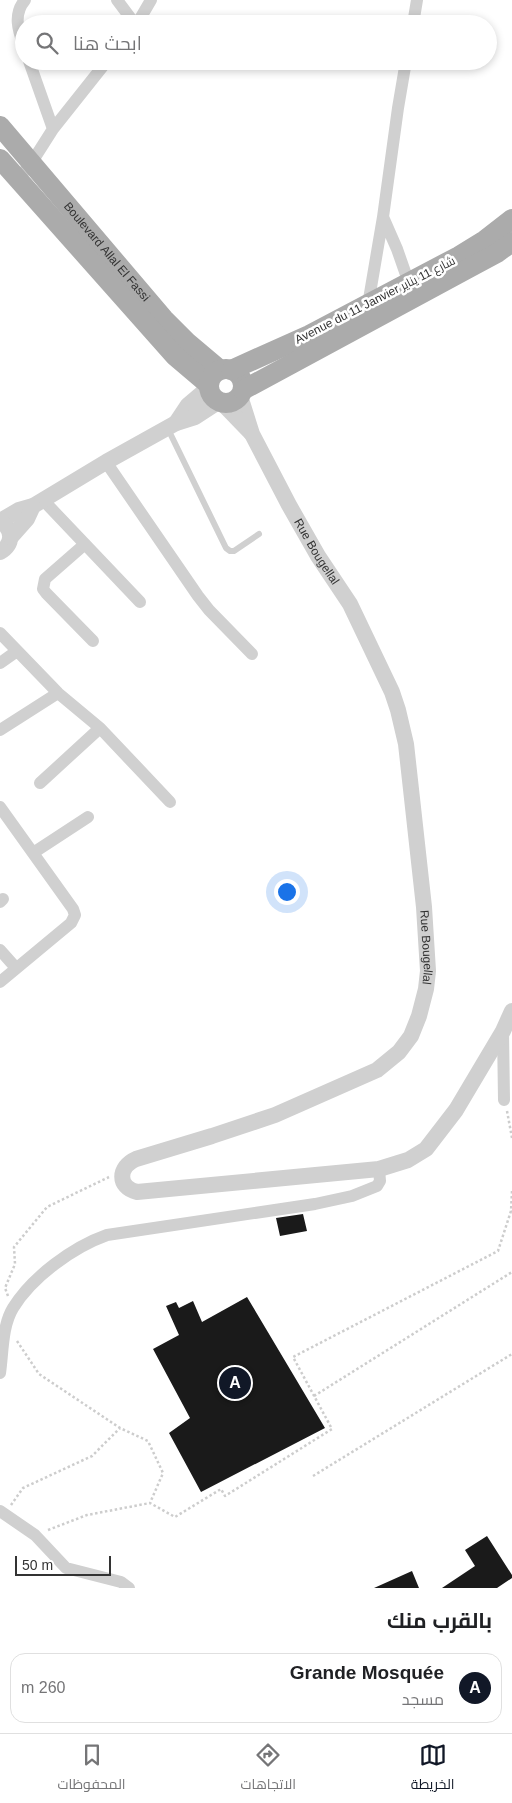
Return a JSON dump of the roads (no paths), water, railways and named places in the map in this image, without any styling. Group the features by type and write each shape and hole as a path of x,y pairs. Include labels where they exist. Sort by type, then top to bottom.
{"main road":[{"name":"Boulevard Allal El Fassi","path":"0,126 164,319 188,342 224,388"},
{"name":"Boulevard Allal El Fassi","path":"0,159 175,356 194,373 224,388"},
{"name":"Avenue du 11 Janvier شارع 11 يناير","path":"224,388 309,335 368,304 411,290 512,219"},
{"name":"Avenue du 11 Janvier شارع 11 يناير","path":"224,388 411,290 497,253 512,242"}],"street":[{"path":"18,15 20,6 25,0"},
{"path":"117,0 129,15"},
{"path":"142,15 151,0"},
{"path":"414,15 417,0"},
{"path":"32,70 53,129"},
{"path":"18,179 32,162 53,129 100,70"},
{"path":"368,304 384,217 404,70"},
{"path":"384,217 411,290"},
{"name":"Avenue du 11 Janvier شارع 11 يناير","path":"0,521 38,503 172,425 188,405 224,388"},
{"name":"Rue Bougellal","path":"224,388 252,434 289,506 318,556 350,604 392,692 406,744 424,907 428,971 426,989 419,1016 411,1036 399,1052 377,1070 275,1115 136,1158 128,1162 123,1169 122,1176 128,1188 137,1192 372,1169"},
{"path":"106,462 198,596 252,654"},
{"path":"38,503 85,544 140,602"},
{"name":"Avenue du 11 Janvier شارع 11 يناير","path":"0,552 7,548 11,537 38,503"},
{"path":"0,521 10,530 11,537"},
{"path":"85,544 45,579 43,589 93,641"},
{"path":"0,633 58,693 100,728 170,802"},
{"path":"0,663 17,651"},
{"path":"0,730 58,693"},
{"path":"40,783 100,728"},
{"path":"0,806 73,909 74,915 71,922 0,982"},
{"path":"33,853 88,817"},
{"path":"0,950 16,968"},
{"path":"0,1373 7,1326 13,1309 38,1279 51,1268 73,1251 96,1239 107,1235 147,1228 314,1204 352,1196 378,1186 380,1181 372,1169 408,1160 426,1149 456,1110 503,1031 512,1012"},
{"path":"503,1031 504,1100"},
{"path":"2,1512 35,1535 66,1568 121,1582 130,1588"}],"lane":[{"path":"172,425 226,548 234,551 259,534"}],"place":[{"name":"Grande Mosquée","path":"235,1383"}]}
